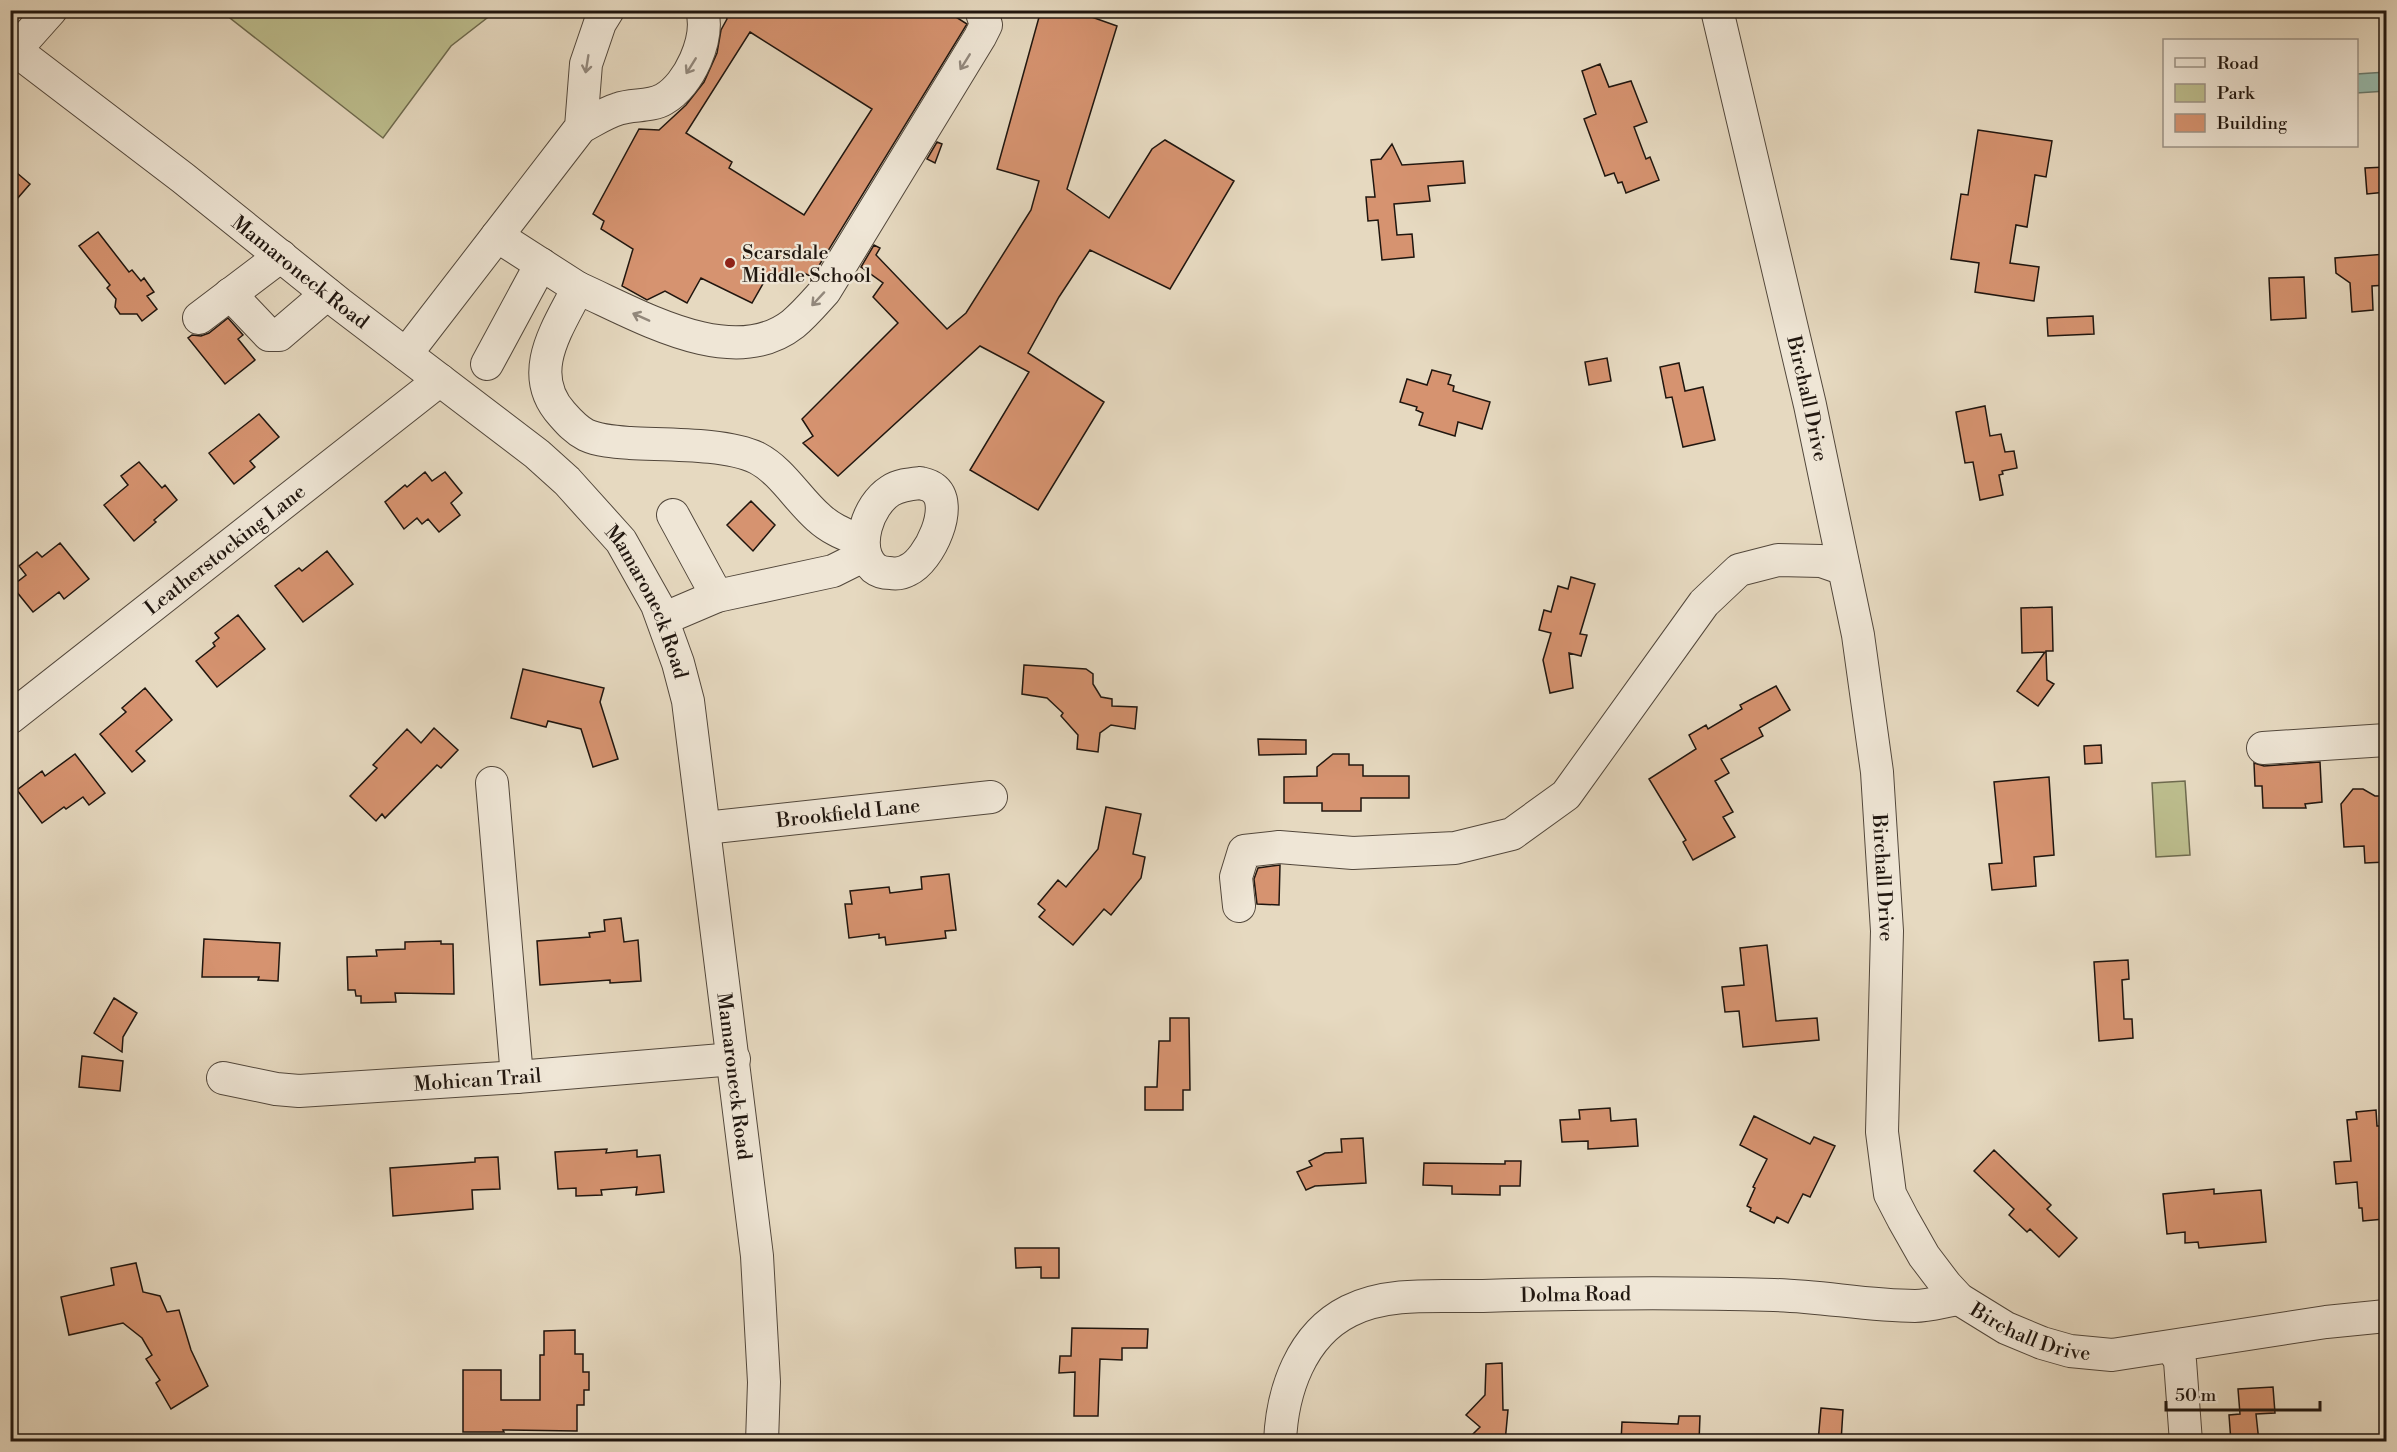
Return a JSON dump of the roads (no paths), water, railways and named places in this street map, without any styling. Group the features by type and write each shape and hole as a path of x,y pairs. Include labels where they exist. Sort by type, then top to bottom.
{"street":[{"path":"12,51 51,10"},
{"path":"580,127 586,64 600,23 608,10"},
{"path":"406,354 580,127 618,108 661,101 675,92 698,54 703,41 702,10"},
{"path":"497,236 578,288 672,331 702,339 747,341 765,337 793,324 825,291 980,37 986,25 981,10"},
{"name":"Birchall Drive","path":"1717,10 1811,410 1858,635 1873,734 1880,801 1887,931 1882,1132 1890,1194 1924,1256 1959,1299 2007,1328 2042,1343 2070,1351 2112,1355 2326,1322 2386,1316"},
{"name":"Mamaroneck Road","path":"12,51 174,171 327,294 537,454 567,480 621,540 657,604 678,663 688,701 734,1059 757,1256 764,1382 762,1442"},
{"path":"199,318 281,256"},
{"path":"487,364 541,264"},
{"path":"578,288 549,346 544,370 556,407 573,426 595,438 724,450 756,458 769,466 819,518 864,549 832,571 717,596 663,619"},
{"path":"230,294 269,335 279,335 327,294"},
{"name":"Leatherstocking Lane","path":"10,718 440,380"},
{"path":"673,515 717,596"},
{"path":"1239,906 1236,877 1244,850 1279,847 1353,853 1455,848 1512,834 1566,795 1704,603 1739,570 1778,560 1821,561 1844,569"},
{"path":"2263,747 2386,740"},
{"path":"492,783 517,1077"},
{"name":"Brookfield Lane","path":"705,828 991,798"},
{"name":"Mohican Trail","path":"223,1078 276,1089 299,1090 517,1077 734,1059"},
{"name":"Dolma Road","path":"1280,1442 1281,1416 1288,1388 1298,1364 1312,1341 1329,1324 1348,1311 1374,1302 1413,1297 1611,1292 1778,1295 1916,1306 1959,1299"},
{"path":"2172,1347 2180,1361 2186,1442"}],"place":[{"name":"Scarsdale Middle School","path":"730,263"}]}
